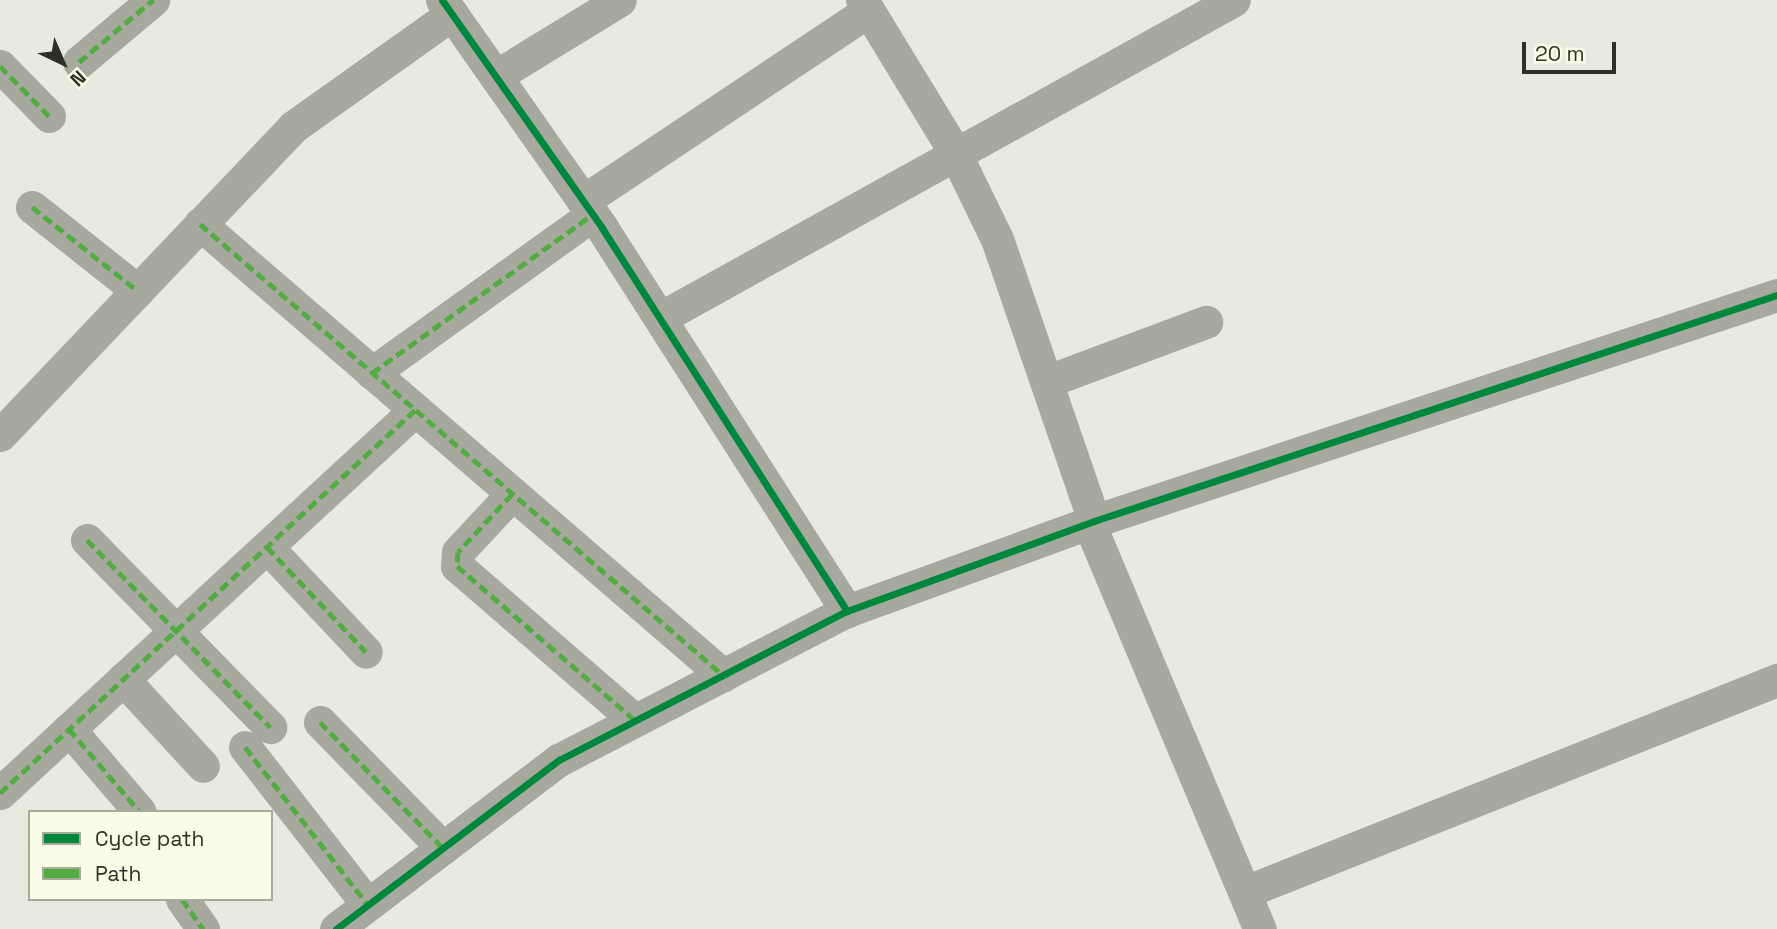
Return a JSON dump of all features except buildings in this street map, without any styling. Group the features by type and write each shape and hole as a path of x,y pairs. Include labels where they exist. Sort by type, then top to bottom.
{"street":[{"path":"79,62 153,0"},
{"path":"496,76 620,0"},
{"path":"660,318 954,151 1234,0"},
{"path":"372,373 588,207 865,5 954,151 997,239 1048,381 1092,522 1260,929"},
{"path":"0,435 293,127 447,7 588,207 847,611"},
{"path":"0,66 49,116"},
{"path":"32,207 138,290"},
{"path":"200,224 723,675"},
{"path":"337,929 559,760 847,611 1092,522 1777,295"},
{"path":"1048,381 1206,321"},
{"path":"0,793 415,410"},
{"path":"512,494 458,552 457,566 635,720"},
{"path":"87,540 176,631 258,737 368,905"},
{"path":"267,547 366,652"},
{"path":"123,680 203,766"},
{"path":"1245,892 1777,680"},
{"path":"320,722 443,848"},
{"path":"69,729 138,810"},
{"path":"183,901 203,929"}],"marked path":[{"path":"79,62 153,0"},
{"path":"0,66 49,116"},
{"path":"32,207 138,291"},
{"path":"372,373 593,214"},
{"path":"200,224 723,675"},
{"path":"0,793 415,410"},
{"path":"512,494 458,552 457,566 635,720"},
{"path":"87,540 270,727"},
{"path":"267,547 366,652"},
{"path":"320,722 443,848"},
{"path":"69,729 138,810"},
{"path":"245,747 368,905"},
{"path":"183,901 203,929"}],"cycle path":[{"path":"442,0 602,228 847,611"},
{"path":"336,929 559,760 847,611 1094,521 1777,295"}]}
